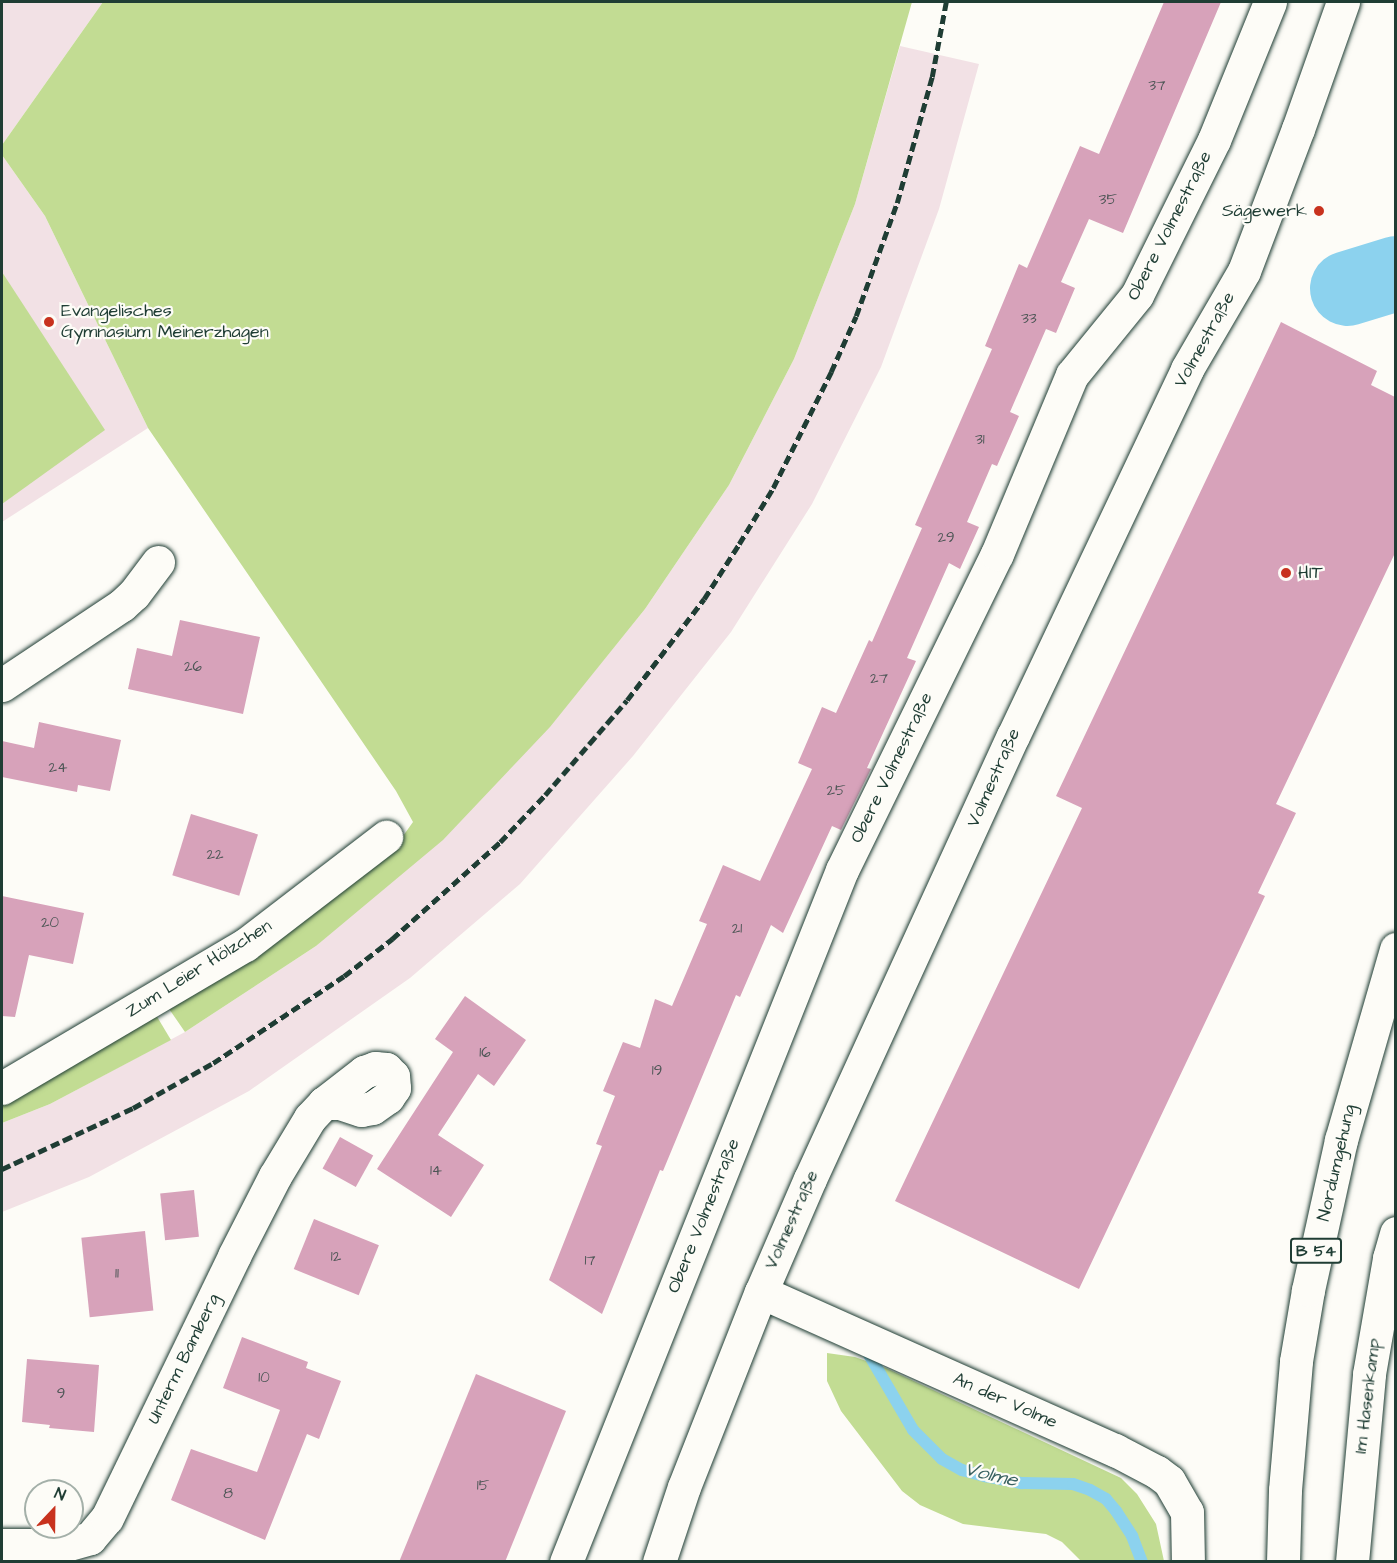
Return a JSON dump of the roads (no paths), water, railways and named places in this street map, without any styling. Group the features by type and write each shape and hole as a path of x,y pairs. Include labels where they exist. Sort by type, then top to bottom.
{"street":[{"name":"Obere Volmestraße","path":"566,1562 843,870 997,554 1072,375 1137,295 1214,140 1270,2"},
{"name":"Volmestraße","path":"659,1562 684,1487 760,1292 1039,682 1187,369 1244,271 1343,2"},
{"path":"2,685 122,605 134,594 158,562"},
{"name":"Zum Leier Hölzchen","path":"2,1088 245,945 386,837"},
{"name":"Nordumgehung","path":"1283,1562 1285,1490 1296,1361 1308,1290 1341,1140 1395,949"},
{"name":"Unterm Bamberg","path":"2,1545 66,1545 90,1538 107,1518 275,1176 310,1118 324,1103"},
{"name":"Im Hasenkamp","path":"1352,1562 1369,1374 1395,1233"},
{"name":"An der Volme","path":"760,1292 1116,1450 1157,1472 1169,1481 1187,1512 1188,1562"}],"waterway":[{"name":"Volme","path":"1347,288 1396,273"},
{"name":"Volme","path":"864,1346 913,1430 942,1459 962,1470 985,1476 1022,1483 1073,1484 1090,1490 1106,1499 1116,1511 1132,1536 1142,1562"}],"railway":[{"path":"2,1169 133,1108 213,1063 344,976 392,939 500,842 545,795 627,700 704,599 739,544 773,488 831,372 856,316 897,203 932,77 946,2"}],"place":[{"name":"Sägewerk","path":"1319,211"},
{"name":"Evangelisches Gymnasium Meinerzhagen","path":"49,322"},
{"name":"HIT","path":"1286,573"}]}
